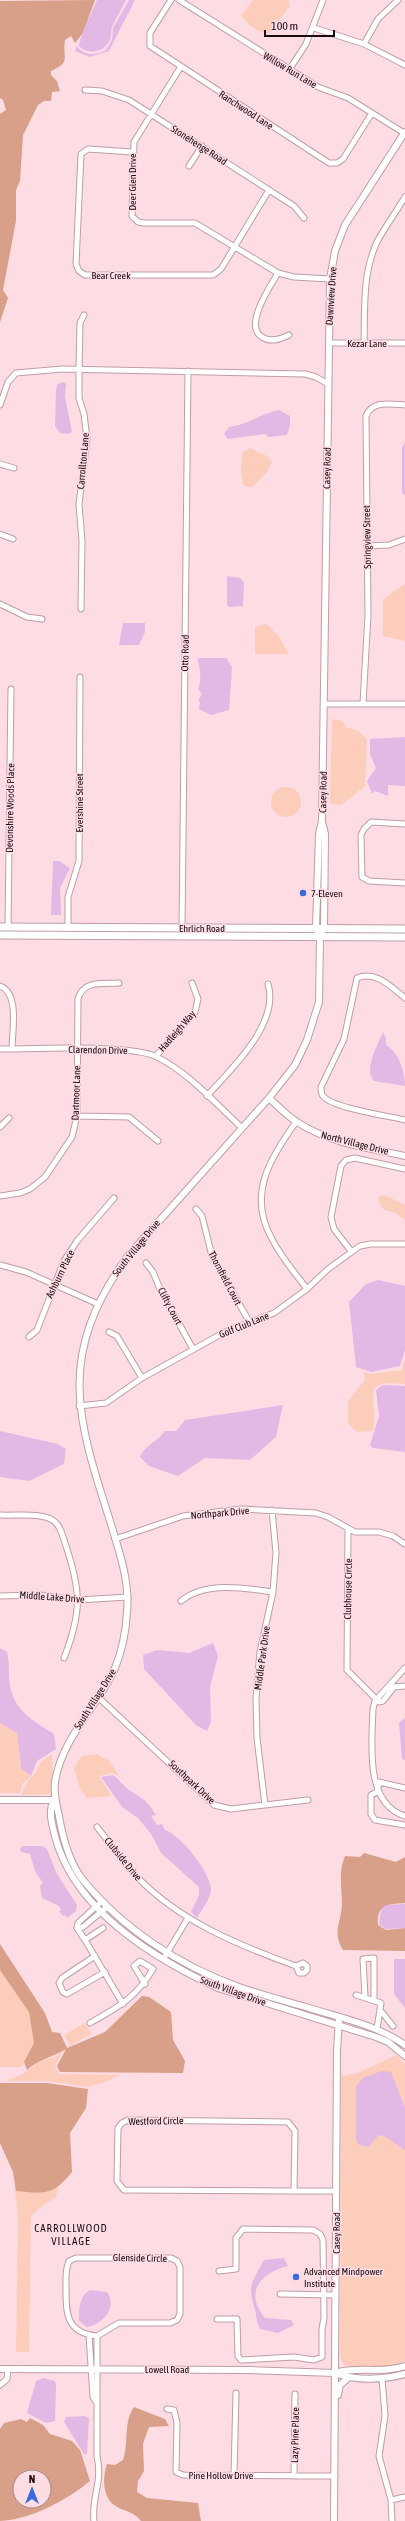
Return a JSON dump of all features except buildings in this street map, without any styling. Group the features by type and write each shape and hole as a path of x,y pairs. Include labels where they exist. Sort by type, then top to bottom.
{"main road":[{"name":"Ehrlich Road","path":"0,927 95,928 320,937 405,937"},
{"path":"41,936 55,931 92,931 95,928"},
{"name":"Ehrlich Road","path":"0,935 41,936 320,928 405,928"}],"street":[{"name":"Ranchwood Lane","path":"171,0 150,33 150,46 180,68 330,163 343,159 372,113"},
{"name":"Willow Run Lane","path":"180,0 289,70 318,87 348,98 405,132"},
{"path":"289,70 314,28 323,0"},
{"path":"364,44 378,19 398,0"},
{"path":"314,28 364,44 405,65"},
{"name":"Deer Glen Drive","path":"180,68 138,133 132,152 131,212 135,219 144,223 195,223 278,273 294,277 330,279"},
{"name":"Stonehenge Road","path":"85,90 102,91 120,97 150,113 294,206 304,218"},
{"name":"Dawnview Drive","path":"328,384 330,279 335,251 345,225 405,132"},
{"path":"189,166 202,146"},
{"name":"Bear Creek","path":"132,152 93,149 85,150 81,154 76,264 79,271 85,275 213,275 221,269 269,190"},
{"path":"364,344 366,281 370,261 377,242 405,197"},
{"path":"278,273 259,306 256,329 260,336 267,340 281,339 289,335"},
{"name":"Carrollton Lane","path":"82,609 82,541 79,504 87,439 84,414 79,398 79,369 80,324 84,315"},
{"name":"Kezar Lane","path":"329,343 405,343"},
{"path":"0,405 8,382 16,373 62,369 188,370 305,374 316,377 328,384"},
{"name":"Otto Road","path":"182,932 188,370"},
{"name":"Casey Road","path":"320,937 325,834 322,821 328,384"},
{"name":"Springview Street","path":"363,703 368,615 366,416 369,409 375,405 405,405"},
{"path":"0,464 14,468"},
{"path":"0,534 13,539"},
{"path":"367,546 389,545 405,539"},
{"path":"0,604 20,614 42,619"},
{"name":"Evershine Street","path":"68,928 68,897 79,861 80,677"},
{"name":"Devonshire Woods Place","path":"8,927 10,689"},
{"path":"324,704 405,704"},
{"path":"405,824 371,822 364,829 361,835 362,877 369,881 405,883"},
{"name":"South Village Drive","path":"320,937 320,985 314,1022 294,1065 269,1098 241,1127 127,1257 110,1280 98,1304 82,1353 79,1406 86,1445 124,1566 128,1597 124,1637 115,1667 98,1697 77,1726 65,1749 55,1781 54,1800 65,1843 81,1877 107,1907 166,1956 240,1988 377,2029 403,2047 405,2056"},
{"path":"405,998 377,977 364,975 357,978 344,1039 321,1087 321,1093 324,1098 345,1107 405,1120"},
{"name":"Dartmoor Lane","path":"0,1196 25,1191 45,1177 69,1143 77,1116 78,999 80,991 90,984 119,983"},
{"name":"Hadleigh Way","path":"156,1056 195,1012 198,999 192,983"},
{"path":"207,1096 244,1055 254,1040 270,1001 268,984"},
{"path":"0,986 9,994 12,1002 12,1049"},
{"name":"Clarendon Drive","path":"0,1049 132,1050 156,1056 174,1067 241,1127"},
{"name":"North Village Drive","path":"269,1098 296,1122 315,1133 335,1140 405,1156"},
{"path":"77,1116 129,1117 158,1141"},
{"path":"0,1127 9,1118"},
{"path":"296,1122 268,1164 262,1184 262,1204 265,1223 272,1239 307,1289"},
{"path":"351,1251 334,1229 331,1217 341,1166 346,1160 355,1158 405,1169"},
{"name":"Ashburn Place","path":"30,1338 37,1330 54,1283 77,1241 114,1198"},
{"name":"Thornfield Court","path":"196,1209 202,1216 212,1256 250,1323"},
{"name":"Golf Club Lane","path":"79,1406 106,1403 142,1378 223,1332 250,1323 274,1312 307,1289 328,1268 351,1251 371,1244 405,1244"},
{"name":"Clifty Court","path":"146,1263 153,1272 160,1289 193,1349"},
{"path":"0,1265 54,1283 98,1304"},
{"path":"109,1332 117,1336 142,1378"},
{"name":"Northpark Drive","path":"115,1539 182,1516 241,1509 316,1513 328,1517 348,1528"},
{"name":"Middle Park Drive","path":"265,1805 257,1738 256,1698 260,1652 273,1592 276,1553 272,1510"},
{"path":"0,1515 41,1517 55,1521 60,1529 77,1578 78,1600 75,1629 64,1658"},
{"path":"348,1528 355,1532 379,1532 393,1536 405,1544"},
{"name":"Clubhouse Circle","path":"348,1528 347,1670 375,1701"},
{"path":"181,1601 188,1595 226,1587 273,1592"},
{"name":"Middle Lake Drive","path":"0,1596 40,1595 78,1600 128,1597"},
{"path":"405,1668 375,1701 373,1709 372,1766 377,1788 388,1805 405,1816"},
{"path":"375,1701 381,1702 394,1687 405,1686"},
{"name":"Southpark Drive","path":"98,1697 214,1805 231,1809 308,1800"},
{"path":"405,1788 379,1782 376,1792 371,1795 371,1814 375,1820 405,1825"},
{"path":"0,1800 54,1800"},
{"name":"South Village Drive","path":"54,1800 51,1807 51,1813 58,1845 75,1880 102,1912 138,1941 166,1956 218,1988 376,2037 403,2047"},
{"name":"Clubside Drive","path":"97,1827 136,1876 159,1899 188,1918 229,1941 296,1966"},
{"path":"77,1928 78,1923 102,1901"},
{"path":"77,1928 83,1927 107,1907"},
{"path":"166,1956 188,1918"},
{"path":"77,1928 123,2004"},
{"path":"85,1940 103,1928"},
{"path":"95,1956 62,1978 59,1983 63,1992 67,1994 105,1972"},
{"path":"365,1997 363,1959 374,1958 374,2000"},
{"path":"90,2023 123,2004 144,1984"},
{"path":"356,1995 382,2003 377,2029"},
{"path":"380,2010 393,2026"},
{"name":"Casey Road","path":"334,2521 337,2025 339,2018"},
{"name":"Westford Circle","path":"294,2191 295,2131 293,2125 288,2122 128,2120 122,2122 118,2128 117,2181 124,2190 294,2191 336,2191"},
{"path":"217,2319 237,2319 238,2356 242,2360 294,2357 314,2360 322,2357 324,2294 323,2240 320,2234 313,2230 243,2229 236,2238 236,2269 219,2271"},
{"name":"Glenside Circle","path":"76,2258 170,2258 177,2261 180,2269 180,2314 177,2320 170,2323 119,2323 97,2336 89,2335 74,2326 66,2313 66,2268 69,2261 76,2258"},
{"path":"280,2294 336,2295"},
{"path":"89,2335 91,2369 95,2388 97,2456 100,2478 94,2503 94,2521"},
{"path":"95,2388 98,2369 97,2336"},
{"path":"392,2521 391,2500 379,2456 384,2416 382,2378 389,2373 405,2368"},
{"name":"Lowell Road","path":"0,2369 335,2373 344,2370 390,2370 405,2368"},
{"path":"0,2385 7,2379 8,2369"},
{"name":"Lowell Road","path":"335,2373 348,2378 382,2378 405,2374"},
{"path":"335,2402 340,2385 348,2378"},
{"path":"234,2475 236,2393"},
{"name":"Lazy Pine Place","path":"294,2476 295,2394"},
{"name":"Pine Hollow Drive","path":"167,2409 174,2410 177,2423 176,2472 183,2475 335,2476"},
{"path":"391,2500 405,2497"}],"shaded area":[{"path":"95,0 83,33 75,43 71,36 65,40 64,62 58,68 51,71 51,75 57,81 60,91 52,92 51,101 44,101 38,105 23,135 20,181 16,190 16,221 3,290 8,298 0,322 0,114 6,110 3,100 0,98 0,1"},
{"path":"97,0 126,0 112,27 111,38 104,48 96,51 87,51 79,46"},
{"path":"129,0 135,0 109,51 90,57 75,51 77,46 83,52 90,54 106,50 112,40 113,28"},
{"path":"253,0 288,0 290,6 270,33 265,33 254,28 241,16"},
{"path":"63,382 66,384 65,397 72,432 68,434 60,433 55,426 56,389 58,384"},
{"path":"279,410 290,416 290,425 287,435 268,437 266,434 228,439 224,434 229,427 243,424"},
{"path":"405,442 405,495 402,493 402,448"},
{"path":"250,448 267,456 272,462 267,472 253,487 244,486 241,473 242,453"},
{"path":"227,576 240,578 244,582 243,606 229,607 227,605"},
{"path":"405,584 405,641 383,636 383,599"},
{"path":"123,623 145,623 145,632 139,645 119,645"},
{"path":"267,624 279,637 289,654 255,654 255,627"},
{"path":"226,658 232,667 229,710 211,715 199,709 200,702 198,701 202,694 198,689 200,674 197,659"},
{"path":"332,719 342,721 347,728 357,730 367,739 365,786 341,805 330,804"},
{"path":"405,737 405,786 388,785 388,796 375,791 372,794 367,781 376,768 370,754 370,739"},
{"path":"286,787 297,791 301,802 297,813 286,817 275,813 271,802 275,791"},
{"path":"53,861 59,861 70,868 60,888 61,915 51,915"},
{"path":"383,1032 386,1038 386,1045 391,1048 398,1057 404,1075 405,1086 374,1081 371,1076 370,1070 372,1057"},
{"path":"385,1195 405,1205 405,1220 394,1212 384,1210 379,1203 379,1196"},
{"path":"378,1280 405,1286 405,1350 400,1366 371,1372 356,1367 349,1302 366,1284"},
{"path":"405,1357 405,1384 383,1383 374,1388 373,1431 357,1432 348,1424 348,1401 365,1380 364,1372 371,1374 402,1370"},
{"path":"382,1385 405,1386 405,1452 373,1448 370,1445 379,1416 376,1390"},
{"path":"283,1405 276,1437 250,1460 205,1458 178,1476 149,1466 140,1457 145,1449 165,1431 176,1431 185,1420"},
{"path":"0,1431 58,1444 66,1449 64,1464 29,1481 0,1477"},
{"path":"213,1643 218,1656 210,1687 211,1722 207,1731 196,1725 144,1669 143,1655 157,1650 189,1653"},
{"path":"0,1648 7,1652 10,1686 16,1703 26,1715 54,1734 56,1749 37,1761 31,1776 21,1768 17,1733 0,1723"},
{"path":"405,1718 405,1760 402,1759 399,1723"},
{"path":"0,1723 17,1733 21,1768 31,1776 22,1784 20,1793 0,1793"},
{"path":"52,1754 52,1794 22,1795 25,1786 40,1763"},
{"path":"97,1754 109,1761 120,1777 113,1773 99,1776 111,1796 87,1798 80,1788 74,1768 82,1756"},
{"path":"113,1775 127,1788 147,1802 156,1815 151,1816 157,1825 162,1824 165,1830 178,1838 201,1865 210,1883 211,1890 207,1901 197,1918 191,1912 199,1895 199,1887 161,1853 151,1834 138,1818 122,1807 101,1777"},
{"path":"23,1846 42,1846 47,1849 57,1874 77,1905 76,1911 67,1918 59,1911 61,1910 59,1906 42,1898 40,1886 43,1883 35,1871 30,1854 21,1852 20,1849"},
{"path":"364,1853 396,1862 405,1857 405,1903 393,1904 384,1907 379,1913 378,1925 386,1930 405,1928 405,1951 343,1950 340,1944 338,1938 338,1928 342,1905 341,1874 343,1862 345,1856 360,1857"},
{"path":"405,1904 405,1928 386,1929 379,1925 381,1909 386,1905"},
{"path":"0,1944 45,2013 52,2032 60,2033 67,2048 105,2032 142,1996 149,1997 171,2012 173,2040 185,2061 183,2073 60,2072 57,2066 66,2049 36,2063 27,2070 24,2062 34,2043 29,2012 0,1970"},
{"path":"0,1948 35,2019 36,2049 21,2067 0,2067"},
{"path":"394,1959 405,1959 405,2008 394,1994"},
{"path":"85,2023 91,2034 70,2046 64,2035"},
{"path":"63,2051 55,2066 59,2074 120,2075 105,2082 87,2087 48,2081 6,2081 23,2074 38,2062 55,2057"},
{"path":"396,2055 405,2064 405,2361 383,2367 358,2368 344,2365 340,2357 341,2076 358,2073"},
{"path":"382,2071 391,2072 405,2108 405,2150 382,2135 378,2136 368,2147 358,2144 356,2139 356,2086 363,2078"},
{"path":"0,2083 47,2083 88,2089 86,2108 70,2133 72,2172 54,2189 35,2193 16,2191 13,2172 0,2143"},
{"path":"17,2168 60,2177 56,2197 43,2205 31,2216 29,2352 16,2352 18,2215 15,2182"},
{"path":"284,2258 288,2266 270,2273 258,2285 256,2292 256,2300 259,2309 265,2318 291,2320 294,2325 278,2333 260,2329 257,2322 251,2289 254,2279 264,2260"},
{"path":"90,2290 107,2292 111,2303 110,2309 103,2319 87,2327 79,2321 79,2312 82,2299"},
{"path":"43,2378 55,2381 56,2385 55,2421 46,2423 27,2413 36,2381"},
{"path":"134,2407 165,2419 169,2426 149,2427 143,2444 144,2471 138,2481 137,2492 147,2498 198,2503 201,2521 141,2521 134,2514 113,2504 106,2495 104,2482 105,2470 107,2464 115,2465 123,2460 126,2447 128,2419"},
{"path":"85,2416 89,2418 87,2454 84,2454 64,2422 66,2417"},
{"path":"30,2418 43,2425 50,2434 72,2441 80,2450 90,2481 52,2506 52,2469 12,2469 12,2509 46,2509 12,2520 0,2521 0,2429 4,2423 21,2419 27,2422"}],"place":[{"name":"7-Eleven","path":"303,893"},
{"name":"Advanced Mindpower Institute","path":"296,2277"}],"district":[{"name":"CARROLLWOOD VILLAGE","path":"71,2234"}]}
